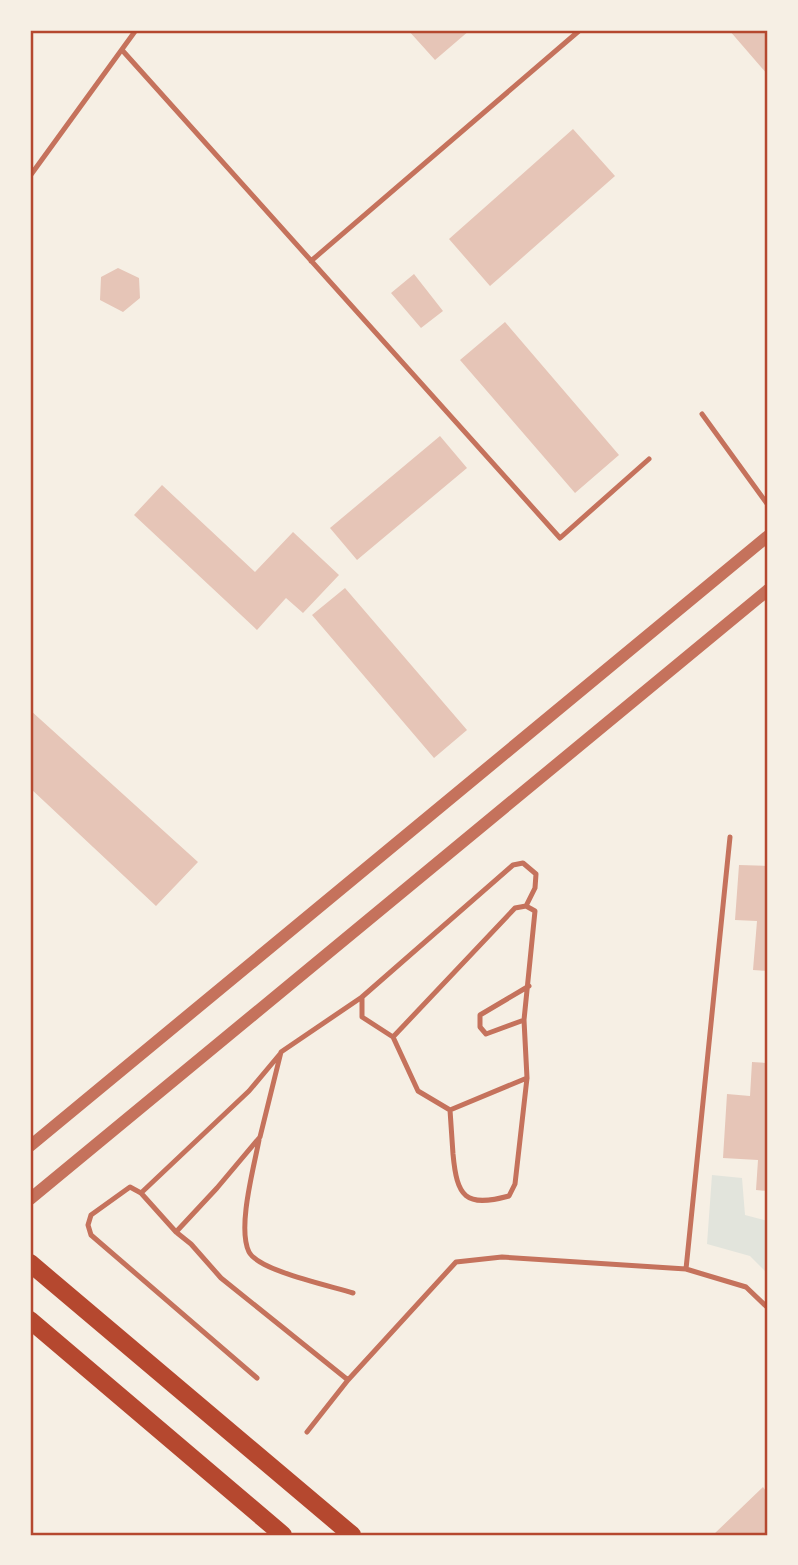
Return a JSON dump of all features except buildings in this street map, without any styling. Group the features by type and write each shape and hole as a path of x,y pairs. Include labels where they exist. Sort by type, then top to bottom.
{"main road":[{"path":"30,1263 352,1535"},
{"path":"30,1320 284,1535"}],"street":[{"path":"30,1146 768,536"},
{"path":"30,1199 768,590"}],"lane":[{"path":"30,176 136,30"},
{"path":"312,261 580,30"},
{"path":"122,50 559,538 649,459"},
{"path":"702,414 768,505"},
{"path":"686,1269 730,837"},
{"path":"141,1193 249,1091 281,1052 362,997 513,864 523,863 536,874 535,888 526,906"},
{"path":"393,1037 515,908 526,906 535,911 524,1020 527,1078 515,1184 509,1196 492,1200 472,1200 458,1188 450,1110"},
{"path":"524,1020 486,1034 480,1027 480,1015 529,986"},
{"path":"362,997 362,1017 393,1037 418,1091 450,1110"},
{"path":"281,1052 260,1137 244,1224 249,1252 266,1267 353,1293"},
{"path":"450,1110 527,1078"},
{"path":"176,1231 260,1137"},
{"path":"257,1378 91,1236 88,1224 91,1215 130,1187 141,1193 221,1278 348,1380"},
{"path":"307,1432 348,1380 456,1262 502,1257 686,1269 746,1287 768,1308"}],"shaded area":[{"path":"712,1175 742,1178 745,1215 768,1221 768,1274 750,1256 707,1244"}]}
